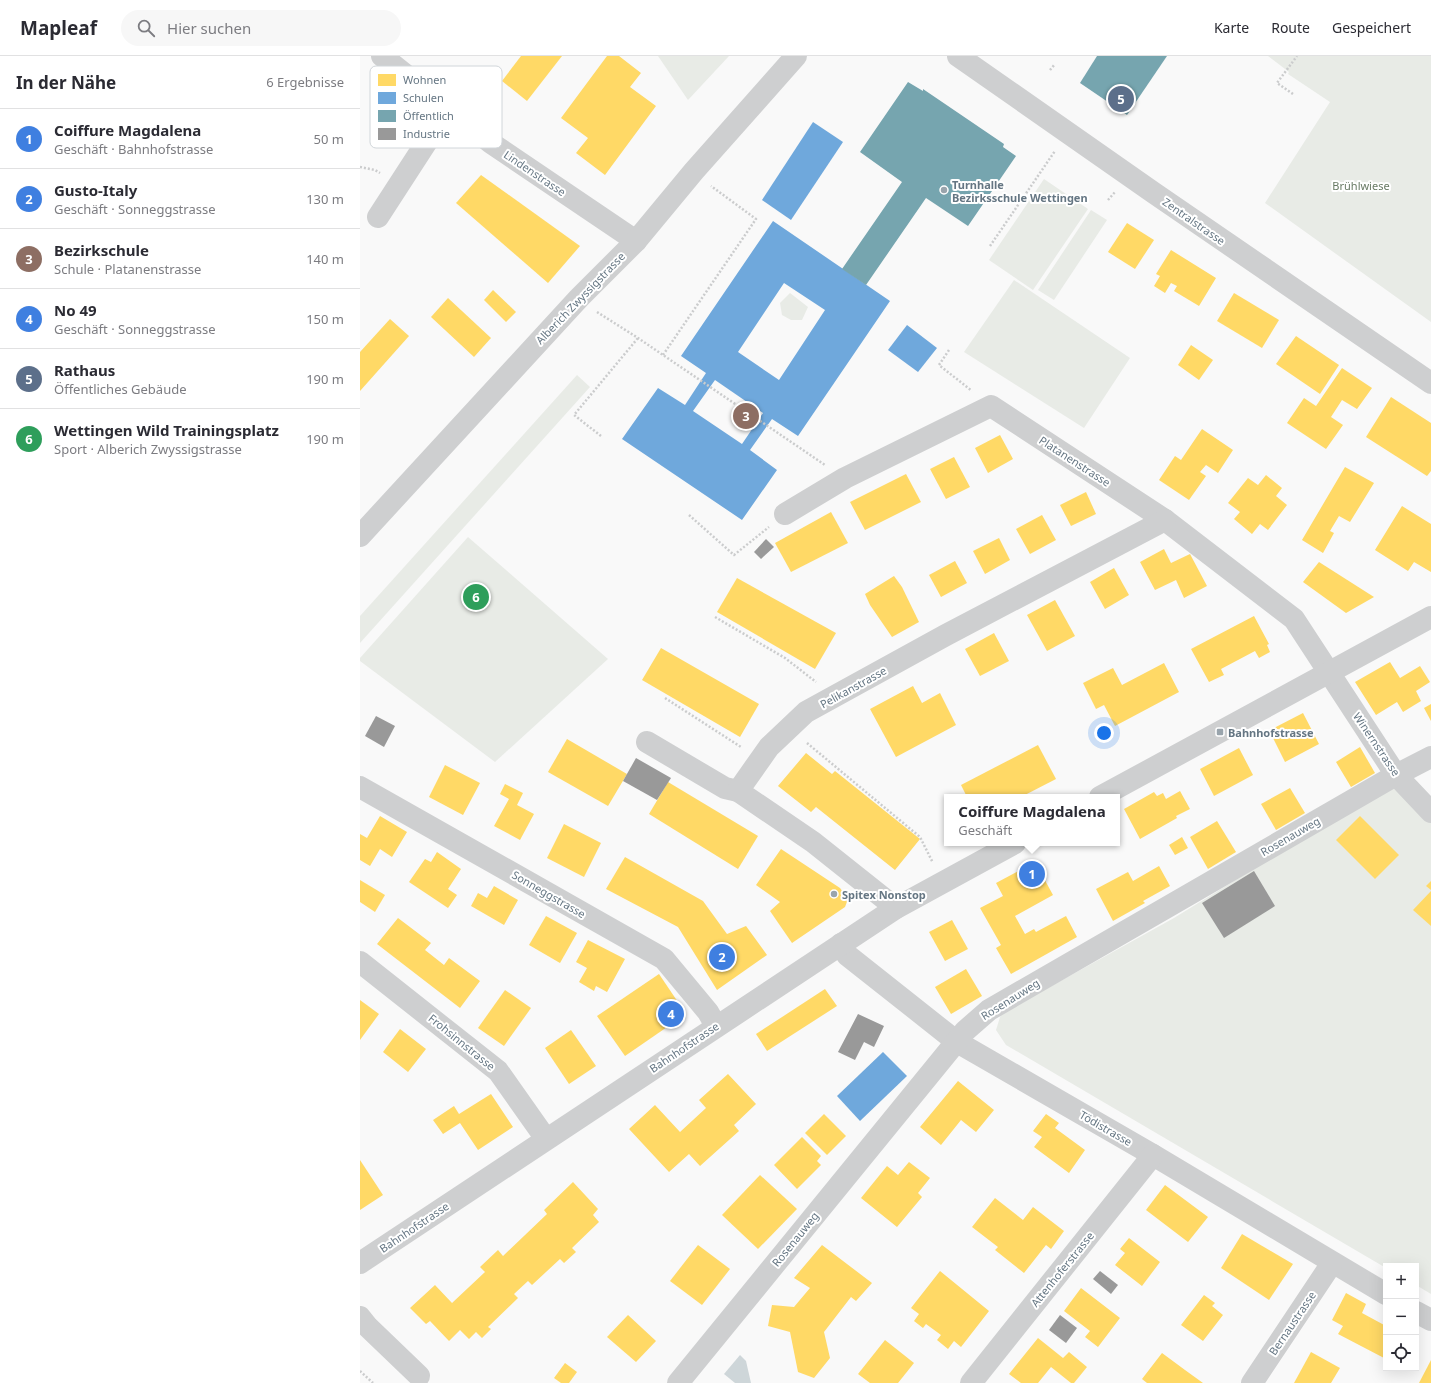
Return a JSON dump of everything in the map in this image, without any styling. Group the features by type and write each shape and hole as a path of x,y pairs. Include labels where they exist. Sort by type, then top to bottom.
{"street":[{"name":"Lindenstrasse","path":"382,56 394,66"},
{"name":"Alberich Zwyssigstrasse","path":"360,536 579,298 636,241 694,171 796,56"},
{"name":"Zentralstrasse","path":"958,56 1167,202 1431,383"},
{"path":"378,217 423,148"},
{"name":"Lindenstrasse","path":"498,148 636,241"},
{"path":"785,514 844,478 991,406"},
{"name":"Platanenstrasse","path":"991,406 1165,520 1294,619 1328,672"},
{"name":"Pelikanstrasse","path":"738,791 769,747 806,712 946,635 1165,520"},
{"path":"1105,794 1431,617"},
{"name":"Winernstrasse","path":"1328,672 1396,775 1431,812"},
{"path":"647,742 725,788 738,791 813,842 896,908"},
{"name":"Rosenauweg","path":"678,1383 957,1042 965,1030 989,1010 1396,775 1431,757"},
{"name":"Sonneggstrasse","path":"360,787 664,959 708,1012 716,1026"},
{"name":"Bahnhofstrasse","path":"360,1263 896,908 1010,846"},
{"name":"Tödistrasse","path":"840,944 847,955 957,1042 1153,1155 1383,1292"},
{"name":"Frohsinnstrasse","path":"360,962 498,1071 546,1139"},
{"name":"Attenhoferstrasse","path":"971,1383 1153,1155"},
{"name":"Bernaustrasse","path":"1252,1383 1332,1263"},
{"path":"1419,1314 1431,1320"},
{"path":"360,1317 368,1327 419,1376"}],"path":[{"path":"1293,94 1277,83 1297,56"},
{"path":"1050,70 1055,64"},
{"path":"990,246 1068,133"},
{"path":"663,354 756,219 694,171"},
{"path":"591,309 663,354 844,478"},
{"path":"601,436 574,415 638,338"},
{"path":"949,350 939,365 991,406"},
{"path":"689,515 734,555 785,514"},
{"path":"715,617 785,658 825,690 831,699"},
{"path":"665,698 760,759"},
{"path":"790,727 810,746 920,837 935,867"},
{"path":"360,1371 373,1383"}],"green space":[{"path":"658,56 729,56 688,100"},
{"name":"Brühlwiese","path":"1268,56 1431,56 1431,322 1265,203 1330,102 1288,74 1289,72"},
{"path":"1044,179 1088,209 1033,290 989,260"},
{"path":"1091,210 1107,220 1054,300 1038,290"},
{"path":"1014,280 1130,358 1084,428 964,352"},
{"path":"790,293 808,307 802,320 791,320 782,315 780,303"},
{"path":"577,375 590,387 360,643 360,616"},
{"path":"468,537 608,659 495,762 360,661 360,658"},
{"path":"1394,782 1431,822 1431,1294 1419,1287 1419,1263 1383,1263 1383,1266 1006,1045 996,1030 1001,1014 1174,918"}],"shaded area":[{"path":"740,1355 746,1361 751,1383 735,1383 724,1374"}],"building: Wohnen":[{"path":"521,56 562,56 527,101 502,81"},
{"path":"607,56 619,56 641,73 630,87 656,106 605,175 576,153 588,138 561,118"},
{"path":"481,175 580,246 548,283 456,203"},
{"path":"1127,223 1154,240 1135,269 1108,252"},
{"path":"1171,250 1216,278 1199,306 1174,291 1177,286 1171,283 1165,293 1154,286 1160,276 1156,274"},
{"path":"493,290 516,312 506,322 484,300"},
{"path":"1234,293 1279,320 1262,348 1217,321"},
{"path":"448,298 491,338 474,357 431,317"},
{"path":"390,319 409,336 360,391 360,352"},
{"path":"1296,336 1339,365 1320,394 1276,364"},
{"path":"1191,345 1213,360 1199,380 1178,365"},
{"path":"1342,368 1372,388 1357,409 1342,400 1331,417 1343,425 1326,449 1287,423 1304,398 1316,406"},
{"path":"1391,397 1431,423 1431,471 1427,476 1366,437"},
{"path":"1202,429 1233,450 1218,473 1206,465 1200,472 1206,476 1189,500 1159,480 1175,456 1181,460"},
{"path":"1000,435 1013,459 988,473 975,448"},
{"path":"954,457 970,487 946,499 930,469"},
{"path":"1345,467 1374,483 1350,522 1339,516 1330,531 1334,533 1323,553 1302,540"},
{"path":"906,474 921,502 865,530 850,502"},
{"path":"1266,475 1282,488 1276,496 1287,505 1268,530 1260,524 1252,534 1234,519 1240,512 1228,503 1248,478 1258,485"},
{"path":"1086,492 1096,514 1071,526 1060,505"},
{"path":"1402,506 1431,524 1431,572 1414,562 1408,571 1375,550"},
{"path":"831,512 848,543 791,572 775,543"},
{"path":"1042,515 1056,540 1030,554 1016,529"},
{"path":"999,538 1010,560 985,574 973,551"},
{"path":"1164,549 1171,563 1190,554 1207,586 1184,598 1176,580 1155,590 1140,562"},
{"path":"955,561 967,583 941,597 929,575"},
{"path":"1319,562 1374,597 1346,613 1303,582"},
{"path":"1114,568 1129,595 1105,609 1090,582"},
{"path":"894,576 902,587 919,622 892,637 870,605 865,594"},
{"path":"737,578 836,633 815,669 717,612"},
{"path":"1055,600 1075,636 1047,651 1027,615"},
{"path":"1254,616 1269,644 1267,645 1270,652 1259,658 1255,651 1221,669 1224,675 1209,682 1191,649"},
{"path":"994,633 1009,661 980,676 965,649"},
{"path":"661,648 759,704 740,737 642,680"},
{"path":"1390,662 1400,678 1420,666 1430,682 1416,691 1421,701 1403,712 1397,702 1376,715 1355,682"},
{"path":"1164,663 1179,692 1115,726 1104,705 1096,709 1083,683 1113,668 1122,685"},
{"path":"913,686 922,703 940,693 956,725 896,757 870,709"},
{"path":"1431,704 1431,721 1424,708"},
{"path":"1303,713 1319,744 1285,762 1271,734 1274,732 1272,729"},
{"path":"567,739 627,774 608,806 548,772"},
{"path":"1038,745 1056,779 1027,794 966,794 961,785"},
{"path":"1360,747 1375,773 1351,787 1336,762"},
{"path":"1239,748 1253,775 1214,796 1200,769"},
{"path":"806,753 832,774 835,771 920,839 895,870 816,807 811,812 778,786"},
{"path":"445,765 480,783 463,815 429,797"},
{"path":"668,782 758,836 738,869 649,814"},
{"path":"505,784 523,793 517,805 534,814 520,840 494,826 509,799 500,794"},
{"path":"1290,788 1305,813 1276,830 1261,804"},
{"path":"1180,791 1190,809 1176,816 1177,818 1140,839 1124,809 1154,792 1157,796 1163,793 1166,799"},
{"path":"380,816 407,832 392,857 380,849 370,866 360,860 360,834 367,838"},
{"path":"1360,816 1399,855 1375,879 1336,840"},
{"path":"1217,821 1236,852 1208,869 1190,837"},
{"path":"564,824 601,843 584,877 547,858"},
{"path":"1182,837 1188,848 1175,855 1169,845"},
{"path":"781,849 840,888 848,899 845,907 792,943 770,911 780,902 756,885"},
{"path":"437,852 461,869 448,889 457,895 448,908 409,882 425,859 431,862"},
{"path":"625,857 703,901 727,934 746,926 767,955 717,990 678,927 606,889"},
{"path":"1035,862 1053,895 1015,916 1025,934 1034,929 1036,932 1066,916 1077,937 1011,974 996,948 1001,945 980,908 1003,896 996,883"},
{"path":"1159,866 1170,886 1143,901 1145,903 1113,921 1096,889 1128,872 1133,881"},
{"path":"360,880 385,895 375,912 360,902"},
{"path":"1431,881 1431,890 1426,886"},
{"path":"494,886 518,900 504,925 471,906 478,893 487,898"},
{"path":"1431,891 1431,926 1413,910"},
{"path":"546,916 577,933 560,963 529,945"},
{"path":"398,918 431,943 425,950 444,965 449,958 480,981 460,1008 377,944"},
{"path":"952,920 968,949 945,961 929,932"},
{"path":"588,940 625,959 607,992 596,986 594,991 579,982 587,968 576,962"},
{"path":"966,969 982,996 951,1014 935,987"},
{"path":"659,974 686,1014 625,1056 597,1016"},
{"path":"825,989 837,1006 767,1051 756,1034"},
{"path":"505,990 531,1008 504,1046 478,1028"},
{"path":"360,1000 379,1014 360,1040"},
{"path":"400,1029 426,1049 408,1072 383,1052"},
{"path":"571,1030 596,1066 569,1084 545,1048"},
{"path":"728,1074 756,1104 734,1125 739,1131 700,1166 689,1154 669,1172 629,1129 655,1105 680,1132 706,1108 699,1100"},
{"path":"958,1081 994,1110 976,1132 961,1120 941,1145 920,1127"},
{"path":"491,1094 513,1127 478,1150 460,1123 443,1134 433,1120 454,1106 459,1114"},
{"path":"824,1114 846,1136 827,1155 805,1133"},
{"path":"1046,1114 1059,1123 1055,1128 1085,1150 1069,1173 1034,1147 1042,1137 1033,1131"},
{"path":"802,1137 821,1156 817,1161 821,1165 797,1189 774,1165"},
{"path":"360,1160 383,1195 360,1210"},
{"path":"909,1162 930,1178 918,1193 922,1197 897,1227 861,1198 887,1166 898,1175"},
{"path":"760,1175 797,1209 758,1249 722,1215"},
{"path":"573,1182 598,1209 593,1215 599,1222 572,1248 576,1252 564,1263 560,1259 532,1285 528,1281 514,1294 518,1298 488,1327 491,1329 482,1338 476,1332 469,1339 460,1330 449,1341 430,1321 426,1324 410,1308 435,1285 452,1303 485,1272 480,1267 498,1250 503,1256 547,1214 544,1210"},
{"path":"1165,1185 1208,1217 1188,1242 1146,1210"},
{"path":"995,1198 1023,1220 1033,1207 1064,1231 1051,1249 1046,1245 1024,1273 995,1250 998,1247 972,1227"},
{"path":"1242,1234 1293,1264 1269,1300 1221,1268"},
{"path":"1129,1238 1160,1262 1142,1286 1115,1265 1125,1253 1120,1249"},
{"path":"698,1245 730,1269 702,1305 670,1281"},
{"path":"822,1245 872,1283 856,1301 851,1297 824,1332 830,1358 814,1378 798,1372 790,1332 768,1326 772,1305 794,1307 810,1288 794,1278"},
{"path":"940,1271 989,1311 961,1347 954,1341 948,1349 937,1340 941,1335 926,1324 923,1328 914,1321 919,1314 911,1308"},
{"path":"1081,1288 1120,1318 1098,1347 1085,1337 1090,1331 1064,1311"},
{"path":"1346,1293 1366,1304 1362,1313 1383,1324 1383,1357 1338,1334 1343,1326 1332,1320"},
{"path":"1204,1295 1215,1303 1212,1306 1223,1315 1203,1341 1181,1325"},
{"path":"628,1315 656,1341 636,1362 607,1337"},
{"path":"1038,1338 1063,1358 1069,1352 1087,1367 1074,1383 1071,1383 1051,1367 1038,1383 1021,1383 1009,1374"},
{"path":"885,1340 914,1363 898,1383 870,1383 858,1374"},
{"path":"1311,1352 1340,1368 1331,1383 1294,1383"},
{"path":"1162,1353 1203,1383 1147,1383 1142,1379"},
{"path":"1431,1360 1431,1383 1419,1383"},
{"path":"565,1363 577,1372 569,1383 561,1383 554,1378"}],"building: Schulen":[{"path":"813,122 843,142 791,220 762,200"},
{"path":"773,221 890,301 798,436 772,419 750,450 777,470 742,520 622,439 658,388 685,405 706,373 681,356","holes":["784,283 825,310 779,380 738,352","715,380 763,413 742,444 693,411"]},
{"path":"907,325 937,348 918,372 888,350"},
{"path":"883,1052 907,1076 860,1121 837,1096"}],"building: Öffentlich":[{"path":"1097,56 1167,56 1127,115 1080,83"},
{"name":"Turnhalle Bezirksschule Wettingen","path":"908,82 923,91 923,89 1004,144 1003,147 1016,156 968,226 926,198 866,285 842,269 902,182 860,152"}],"building: Industrie":[{"path":"766,539 774,547 761,559 754,552"},
{"path":"376,716 395,726 384,747 365,736"},
{"path":"636,758 671,778 657,800 623,781"},
{"path":"1254,871 1275,906 1224,938 1202,903"},
{"path":"858,1014 884,1026 874,1047 864,1042 855,1060 838,1052"},
{"path":"1100,1271 1118,1285 1111,1294 1093,1279"},
{"path":"1060,1315 1077,1328 1066,1343 1049,1330"}],"place":[{"name":"Rathaus","path":"1121,99"},
{"name":"Turnhalle Bezirksschule Wettingen","path":"944,190"},
{"name":"Bezirkschule","path":"746,416"},
{"name":"Wettingen Wild Trainingsplatz","path":"476,597"},
{"name":"Bahnhofstrasse","path":"1220,732"},
{"name":"Coiffure Magdalena","path":"1032,874"},
{"name":"Spitex Nonstop","path":"834,894"},
{"name":"Gusto-Italy","path":"722,957"},
{"name":"No 49","path":"671,1014"}]}
